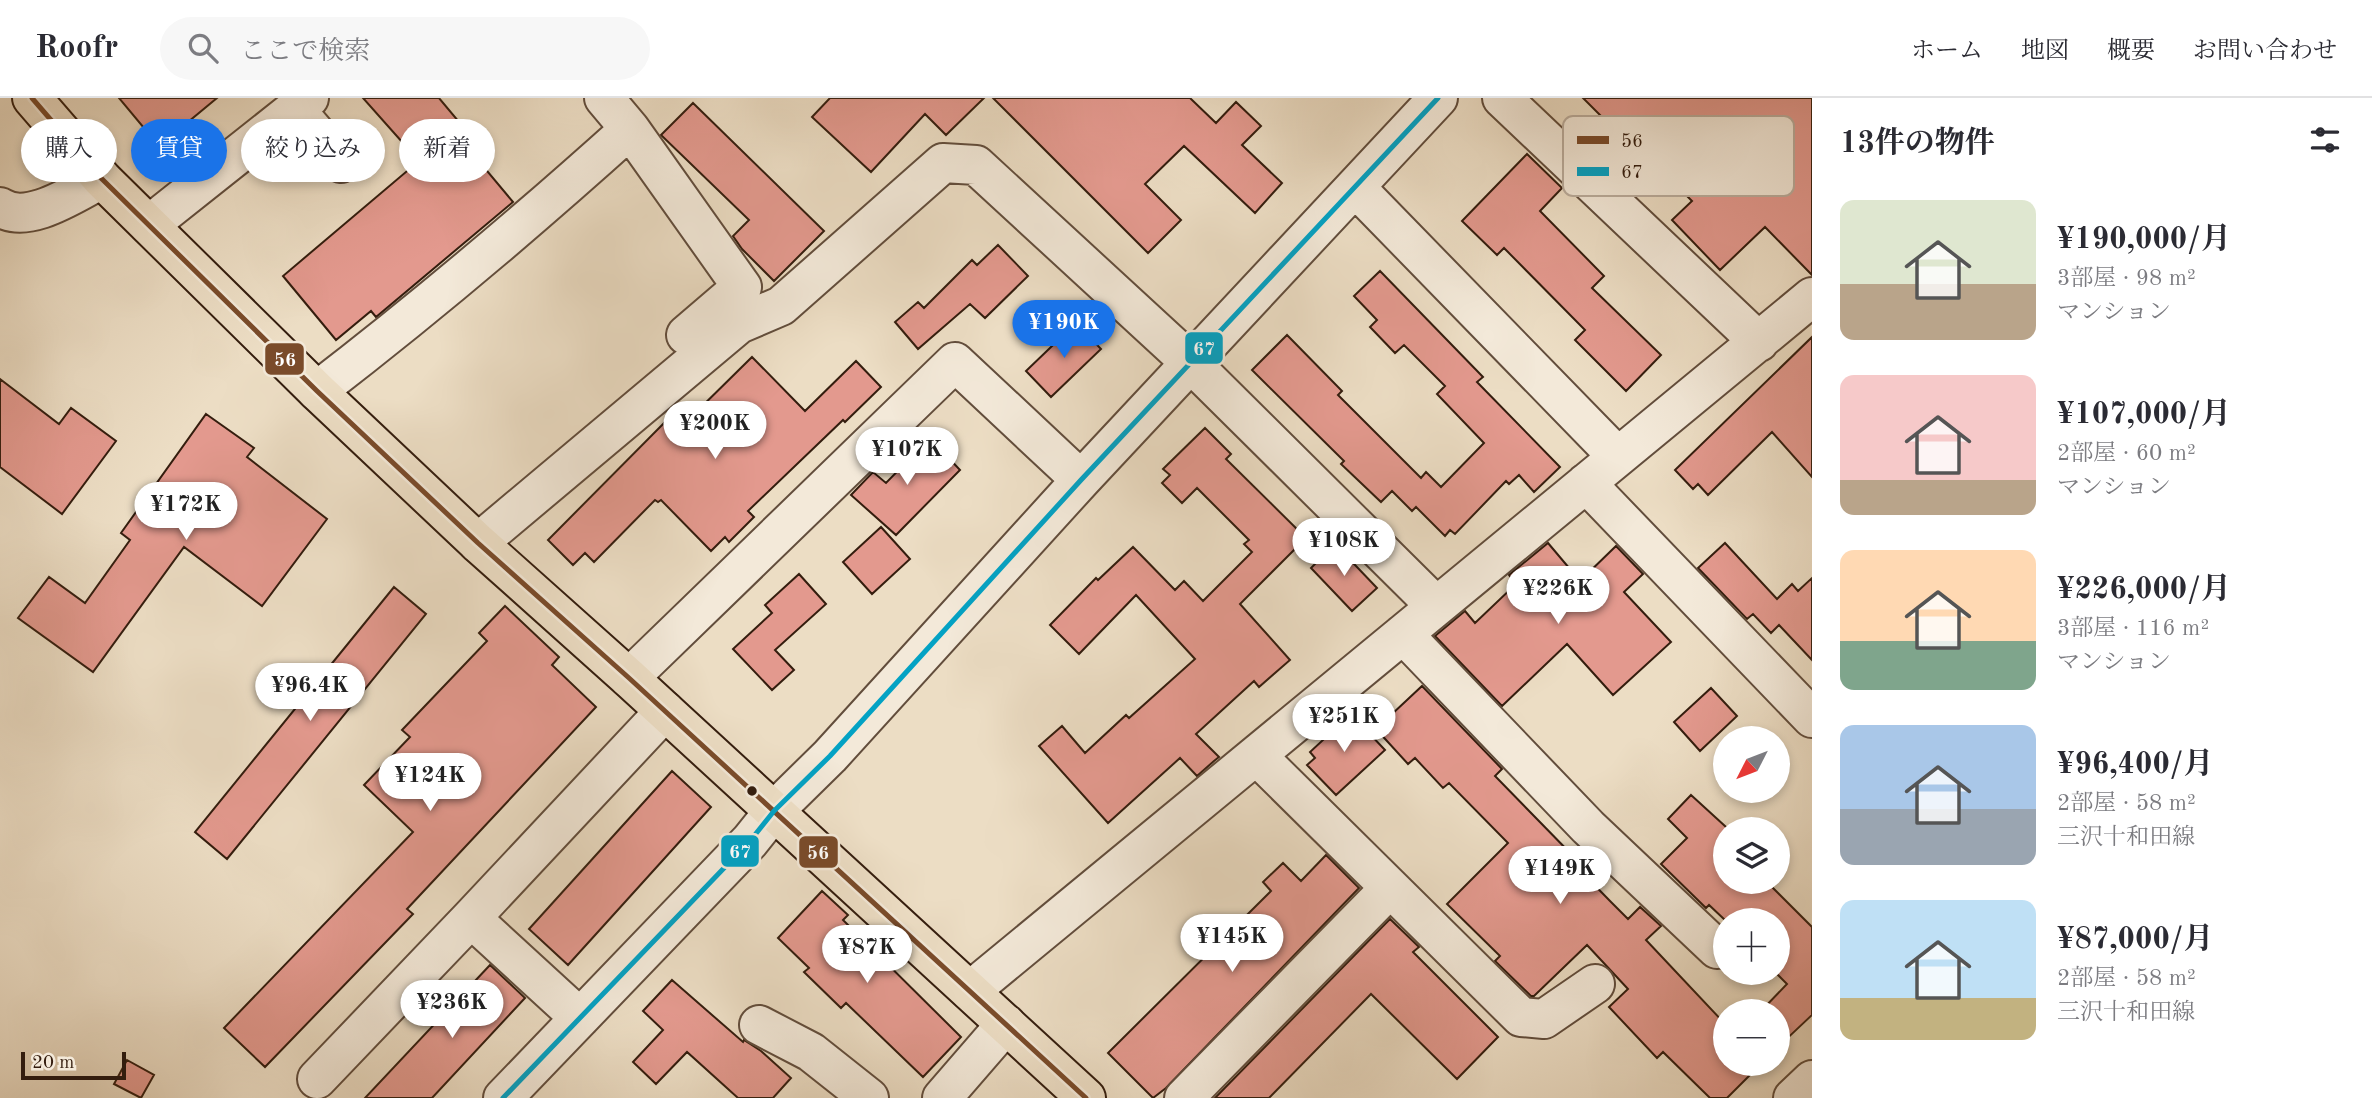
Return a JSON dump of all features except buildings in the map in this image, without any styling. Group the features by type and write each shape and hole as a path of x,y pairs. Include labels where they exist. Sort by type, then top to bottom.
{"main road":[{"path":"32,98 50,119"},
{"path":"106,182 317,391 468,534 774,810 1086,1098"}],"street":[{"path":"468,534 516,481 742,287 630,129 604,98"},
{"path":"503,1098 750,841 774,810 839,746 1081,480 1438,98"},
{"path":"1502,98 1563,156"},
{"path":"149,225 302,104 312,119"},
{"path":"317,391 415,316 527,222 630,129"},
{"path":"468,534 739,324 782,306 943,163 976,165 1191,363 1436,606"},
{"path":"0,207 7,212 37,212 94,182"},
{"path":"1355,187 1618,457"},
{"path":"1605,196 1759,342"},
{"path":"970,991 1812,298"},
{"path":"629,678 955,362 1081,480"},
{"path":"1586,483 1812,718"},
{"path":"1403,634 1588,827 1713,945"},
{"path":"317,1079 665,711"},
{"path":"1257,756 1521,1017 1544,1019 1595,984"},
{"path":"1184,1098 1390,888"},
{"path":"471,918 580,1018"},
{"path":"942,1098 1006,1024"},
{"path":"759,1025 811,1052 869,1098"},
{"path":"1793,1098 1812,1080"}],"transit line":[{"name":"56","path":"32,98 102,179 317,391 478,543 1086,1098"},
{"name":"67","path":"503,1098 750,841 774,811 830,756 1081,480 1438,98"}]}
